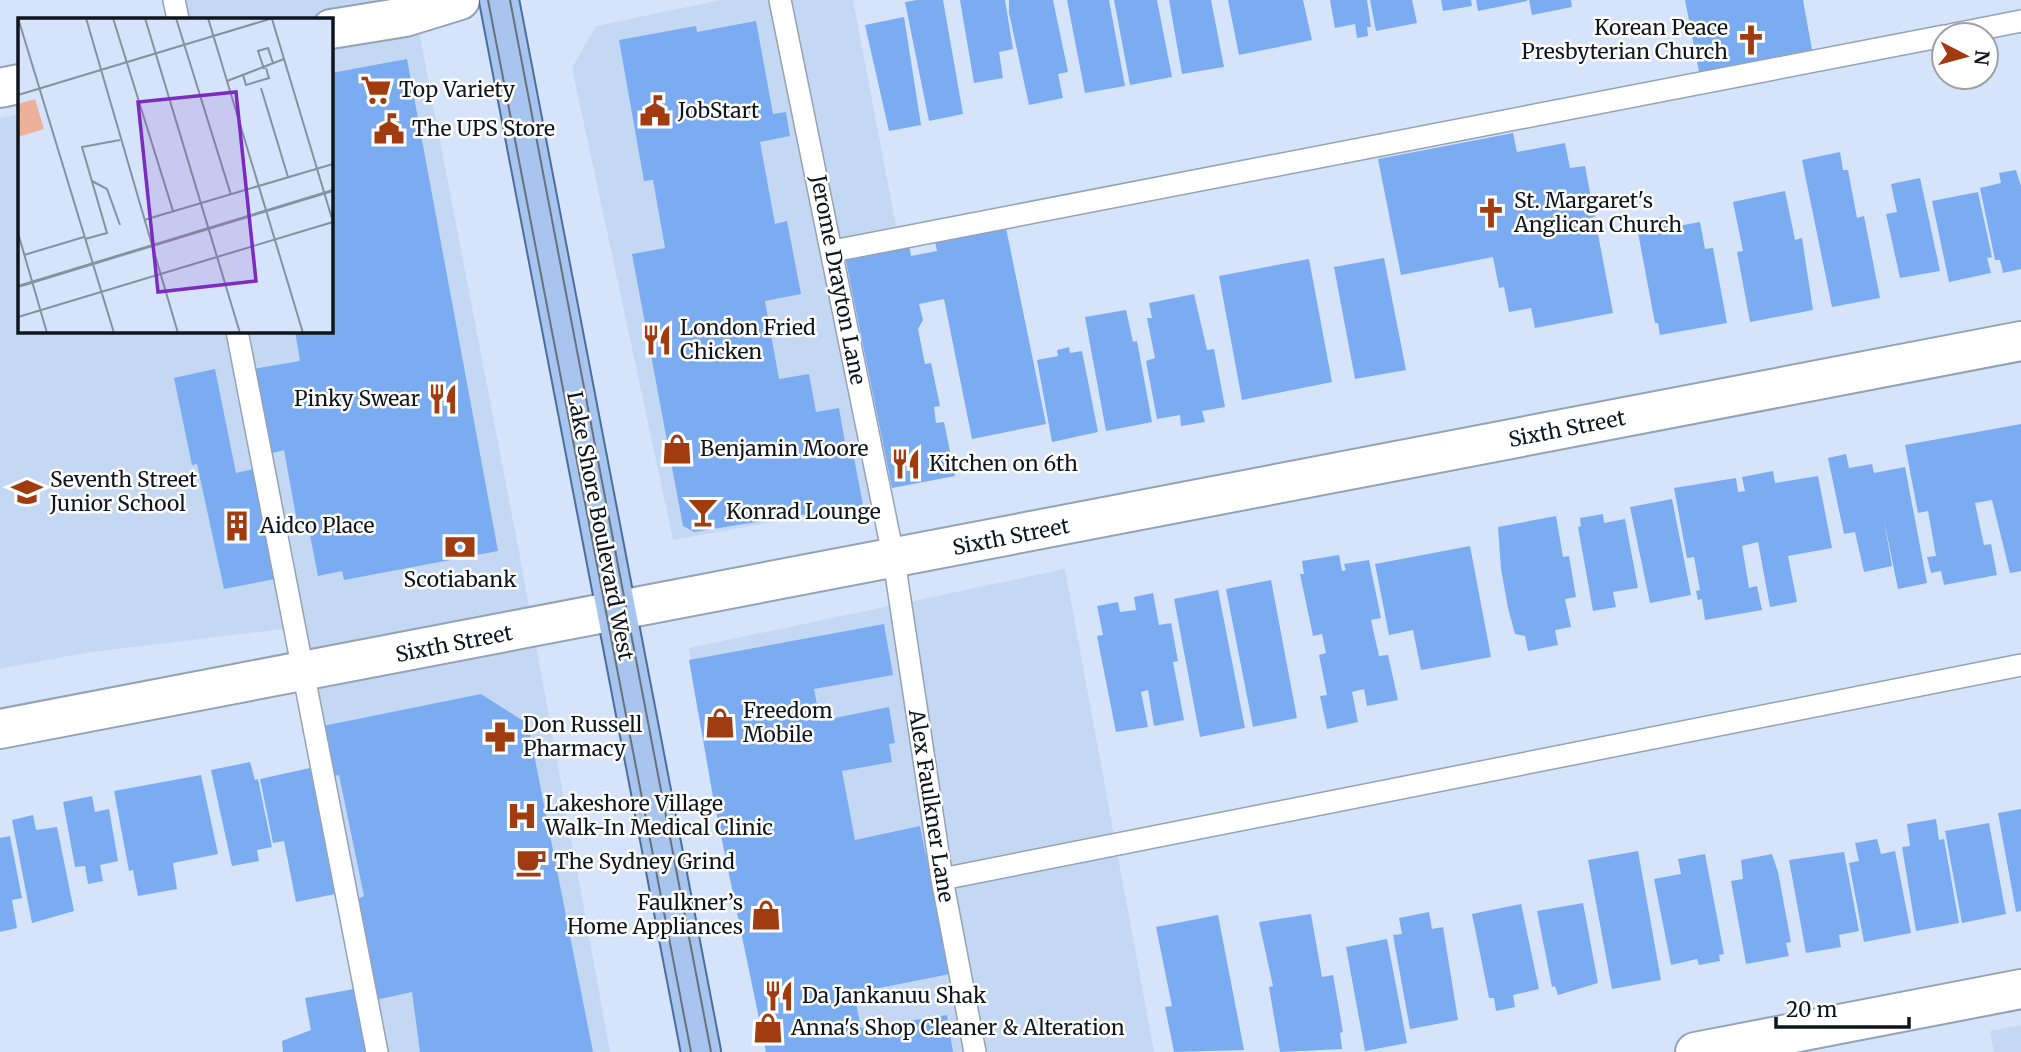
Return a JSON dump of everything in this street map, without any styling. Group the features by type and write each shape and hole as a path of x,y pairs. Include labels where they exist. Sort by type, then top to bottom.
{"main road":[{"name":"Lake Shore Boulevard West","path":"499,0 701,1052"}],"street":[{"path":"332,29 405,17 460,0"},
{"path":"0,88 18,84"},
{"name":"Sixth Street","path":"0,729 894,560 2021,341"},
{"path":"1695,1052 2021,989"}],"lane":[{"path":"174,0 178,18"},
{"name":"Jerome Drayton Lane","path":"780,0 894,560"},
{"path":"2000,25 2021,21"},
{"path":"833,251 1930,39"},
{"path":"237,332 377,1052"},
{"name":"Alex Faulkner Lane","path":"894,560 942,879 975,1052"},
{"path":"942,879 2021,665"}],"shaded area":[{"path":"164,0 413,0 520,557 610,1052 374,1052 300,627 84,653 0,669 0,118 18,114 18,332 332,332 332,18 167,18"},
{"path":"721,0 853,0 896,226 828,242 880,503 673,540 572,68 596,26"},
{"path":"1065,569 1154,1052 767,1052 689,648"},
{"path":"2021,1025 2021,1052 1994,1052 1990,1031"}],"building":[{"path":"943,0 963,114 929,121 905,2"},
{"path":"960,0 1005,0 1013,49 999,52 1003,78 974,83"},
{"path":"1009,0 1053,0 1068,72 1058,74 1063,98 1029,105 1009,13"},
{"path":"1067,0 1109,0 1125,86 1085,93"},
{"path":"1114,0 1157,0 1172,77 1130,85"},
{"path":"1169,0 1211,0 1224,67 1182,74"},
{"path":"1228,0 1303,0 1312,40 1239,55"},
{"path":"1330,0 1367,0 1371,27 1367,27 1368,36 1357,38 1355,24 1335,28"},
{"path":"1370,0 1412,0 1417,23 1376,31"},
{"path":"1441,0 1471,0 1472,6 1443,11"},
{"path":"1476,0 1527,0 1527,1 1478,11"},
{"path":"1529,0 1571,0 1572,7 1532,15"},
{"name":"Korean Peace Presbyterian Church","path":"1685,0 1803,0 1812,50 1699,72"},
{"path":"904,17 921,125 889,131 865,25"},
{"path":"756,21 773,114 786,112 790,136 760,142 775,224 787,221 801,294 765,301 779,379 809,374 816,412 839,408 845,443 851,442 863,505 694,532 683,526 632,254 665,248 653,180 644,181 619,40 696,26 697,32"},
{"path":"407,59 498,551 344,580 342,571 318,576 307,520 297,522 284,450 269,454 253,369 300,361 295,332 332,332 332,73"},
{"name":"St. Margaret's Anglican Church","path":"1513,133 1517,152 1565,143 1570,168 1585,166 1613,313 1535,328 1531,308 1509,312 1504,287 1499,288 1493,257 1401,275 1378,159"},
{"path":"1840,152 1843,170 1848,170 1857,218 1864,216 1880,298 1832,307 1802,160"},
{"path":"2016,170 2021,186 2021,269 2003,273 2000,260 1995,260 1980,188 2001,183 1999,173"},
{"path":"1920,178 1940,271 1900,278 1886,214 1897,212 1891,184"},
{"path":"1785,191 1795,240 1802,238 1813,310 1750,322 1737,252 1743,251 1733,202"},
{"path":"1978,192 1992,257 1987,258 1991,273 1949,282 1932,201"},
{"path":"1670,216 1672,227 1700,222 1705,249 1713,248 1727,323 1660,335 1658,323 1655,323 1636,222"},
{"path":"1005,223 1046,424 972,439 944,299 919,304 923,320 918,329 925,364 931,363 940,406 934,407 936,423 944,422 955,476 892,488 844,252 908,240 911,256 937,251 934,237"},
{"path":"1384,258 1406,370 1355,379 1334,267"},
{"path":"1309,259 1332,382 1242,400 1219,276"},
{"path":"1194,294 1207,350 1214,349 1225,407 1202,411 1205,422 1181,426 1180,415 1157,419 1146,361 1155,358 1147,318 1152,318 1149,303"},
{"path":"1126,310 1133,342 1137,341 1152,422 1106,431 1085,317"},
{"path":"1069,347 1070,353 1082,351 1098,432 1052,442 1037,360 1058,356 1057,350"},
{"name":"Aidco Place","path":"215,369 236,473 253,469 275,579 224,589 197,464 192,465 174,378"},
{"path":"2021,424 2021,571 2010,573 1992,500 1975,503 1984,545 1991,544 1997,575 1944,585 1941,571 1931,573 1927,557 1936,556 1928,511 1918,513 1905,445"},
{"path":"1846,454 1849,468 1872,464 1874,473 1905,467 1927,583 1898,589 1884,520 1892,566 1864,572 1855,532 1844,534 1828,458"},
{"path":"1773,471 1775,483 1818,476 1832,548 1788,556 1797,602 1770,607 1758,542 1742,546 1749,588 1757,586 1762,610 1705,620 1702,599 1698,600 1696,591 1700,590 1694,557 1687,558 1674,488 1736,478 1738,492 1745,491 1742,477"},
{"path":"1672,499 1691,595 1650,603 1630,507"},
{"path":"1603,514 1604,523 1625,519 1638,588 1613,592 1616,607 1593,611 1578,527 1581,526 1580,518"},
{"path":"1556,516 1563,557 1569,556 1576,597 1565,599 1571,627 1555,630 1558,645 1528,651 1525,636 1515,634 1508,608 1501,569 1498,527"},
{"path":"1470,546 1491,657 1421,670 1413,630 1389,635 1375,564"},
{"path":"1339,555 1342,571 1346,570 1344,564 1369,560 1381,618 1371,620 1379,656 1388,655 1398,700 1367,706 1364,689 1352,692 1358,722 1327,729 1320,696 1327,695 1319,655 1326,653 1322,634 1313,636 1300,574 1304,574 1302,561"},
{"path":"1271,580 1297,718 1253,727 1226,589"},
{"path":"1218,590 1245,728 1200,737 1174,599"},
{"path":"1153,593 1159,625 1171,623 1178,661 1173,662 1184,720 1154,726 1148,690 1141,692 1148,727 1116,732 1097,636 1103,635 1097,606 1118,602 1120,612 1136,610 1134,597"},
{"path":"884,624 893,675 814,689 820,721 889,707 895,743 889,744 892,762 842,771 855,840 920,826 950,974 854,993 861,1028 947,1015 953,1052 766,1052 713,797 689,660"},
{"path":"481,694 528,724 593,1052 420,1052 412,992 371,1001 354,901 364,896 339,775 326,777 318,727"},
{"path":"250,762 255,780 258,779 272,847 257,850 259,861 232,866 211,770"},
{"path":"310,768 335,894 296,902 284,841 273,843 260,779"},
{"path":"201,775 218,854 173,863 177,889 138,896 133,870 129,871 114,791"},
{"path":"92,796 95,812 109,809 118,861 100,865 103,881 88,884 85,866 75,867 63,802"},
{"path":"2021,809 2021,911 2016,912 1998,813"},
{"path":"33,815 36,830 57,827 74,911 32,923 12,820"},
{"path":"1936,819 1939,840 1944,839 1959,923 1916,931 1902,847 1910,846 1907,824"},
{"path":"1989,823 2006,914 1962,923 1945,831"},
{"path":"10,836 22,898 12,900 17,928 0,932 0,838"},
{"path":"1877,839 1881,854 1895,851 1911,933 1864,942 1849,863 1859,861 1855,843"},
{"path":"1638,851 1661,980 1612,989 1588,860"},
{"path":"1844,852 1859,931 1839,935 1841,947 1806,953 1789,860"},
{"path":"1705,854 1724,954 1719,955 1720,961 1699,965 1697,959 1671,965 1654,879 1681,874 1678,859"},
{"path":"1772,854 1791,942 1786,943 1789,956 1746,964 1731,881 1743,879 1741,860"},
{"path":"1583,903 1598,983 1558,995 1555,986 1552,987 1537,911"},
{"path":"1521,904 1539,989 1513,995 1515,1007 1496,1011 1494,998 1489,998 1472,914"},
{"path":"1429,912 1432,929 1443,927 1458,1020 1410,1029 1393,935 1402,934 1399,918"},
{"path":"1311,914 1322,977 1333,975 1343,1032 1340,1033 1342,1049 1280,1052 1269,987 1273,986 1259,922"},
{"path":"1218,915 1244,1050 1174,1052 1165,1007 1172,1006 1156,927"},
{"path":"1387,939 1407,1043 1365,1051 1346,947"},
{"path":"354,989 366,1052 283,1052 282,1041 311,1030 305,998"}],"tram line":[{"path":"488,0 691,1052"},
{"path":"510,0 711,1052"}],"place":[{"name":"Korean Peace Presbyterian Church","path":"1751,40"},
{"name":"Top Variety","path":"376,90"},
{"name":"JobStart","path":"655,111"},
{"name":"The UPS Store","path":"389,129"},
{"name":"St. Margaret's Anglican Church","path":"1491,213"},
{"name":"London Fried Chicken","path":"657,340"},
{"name":"Pinky Swear","path":"443,399"},
{"name":"Benjamin Moore","path":"677,449"},
{"name":"Kitchen on 6th","path":"906,464"},
{"name":"Seventh Street Junior School","path":"27,492"},
{"name":"Konrad Lounge","path":"703,512"},
{"name":"Aidco Place","path":"237,526"},
{"name":"Scotiabank","path":"460,547"},
{"name":"Freedom Mobile","path":"720,723"},
{"name":"Don Russell Pharmacy","path":"500,737"},
{"name":"Lakeshore Village Walk-In Medical Clinic","path":"522,816"},
{"name":"The Sydney Grind","path":"531,862"},
{"name":"Faulkner’s Home Appliances","path":"766,915"},
{"name":"Da Jankanuu Shak","path":"779,996"},
{"name":"Anna's Shop Cleaner & Alteration","path":"768,1028"}]}
